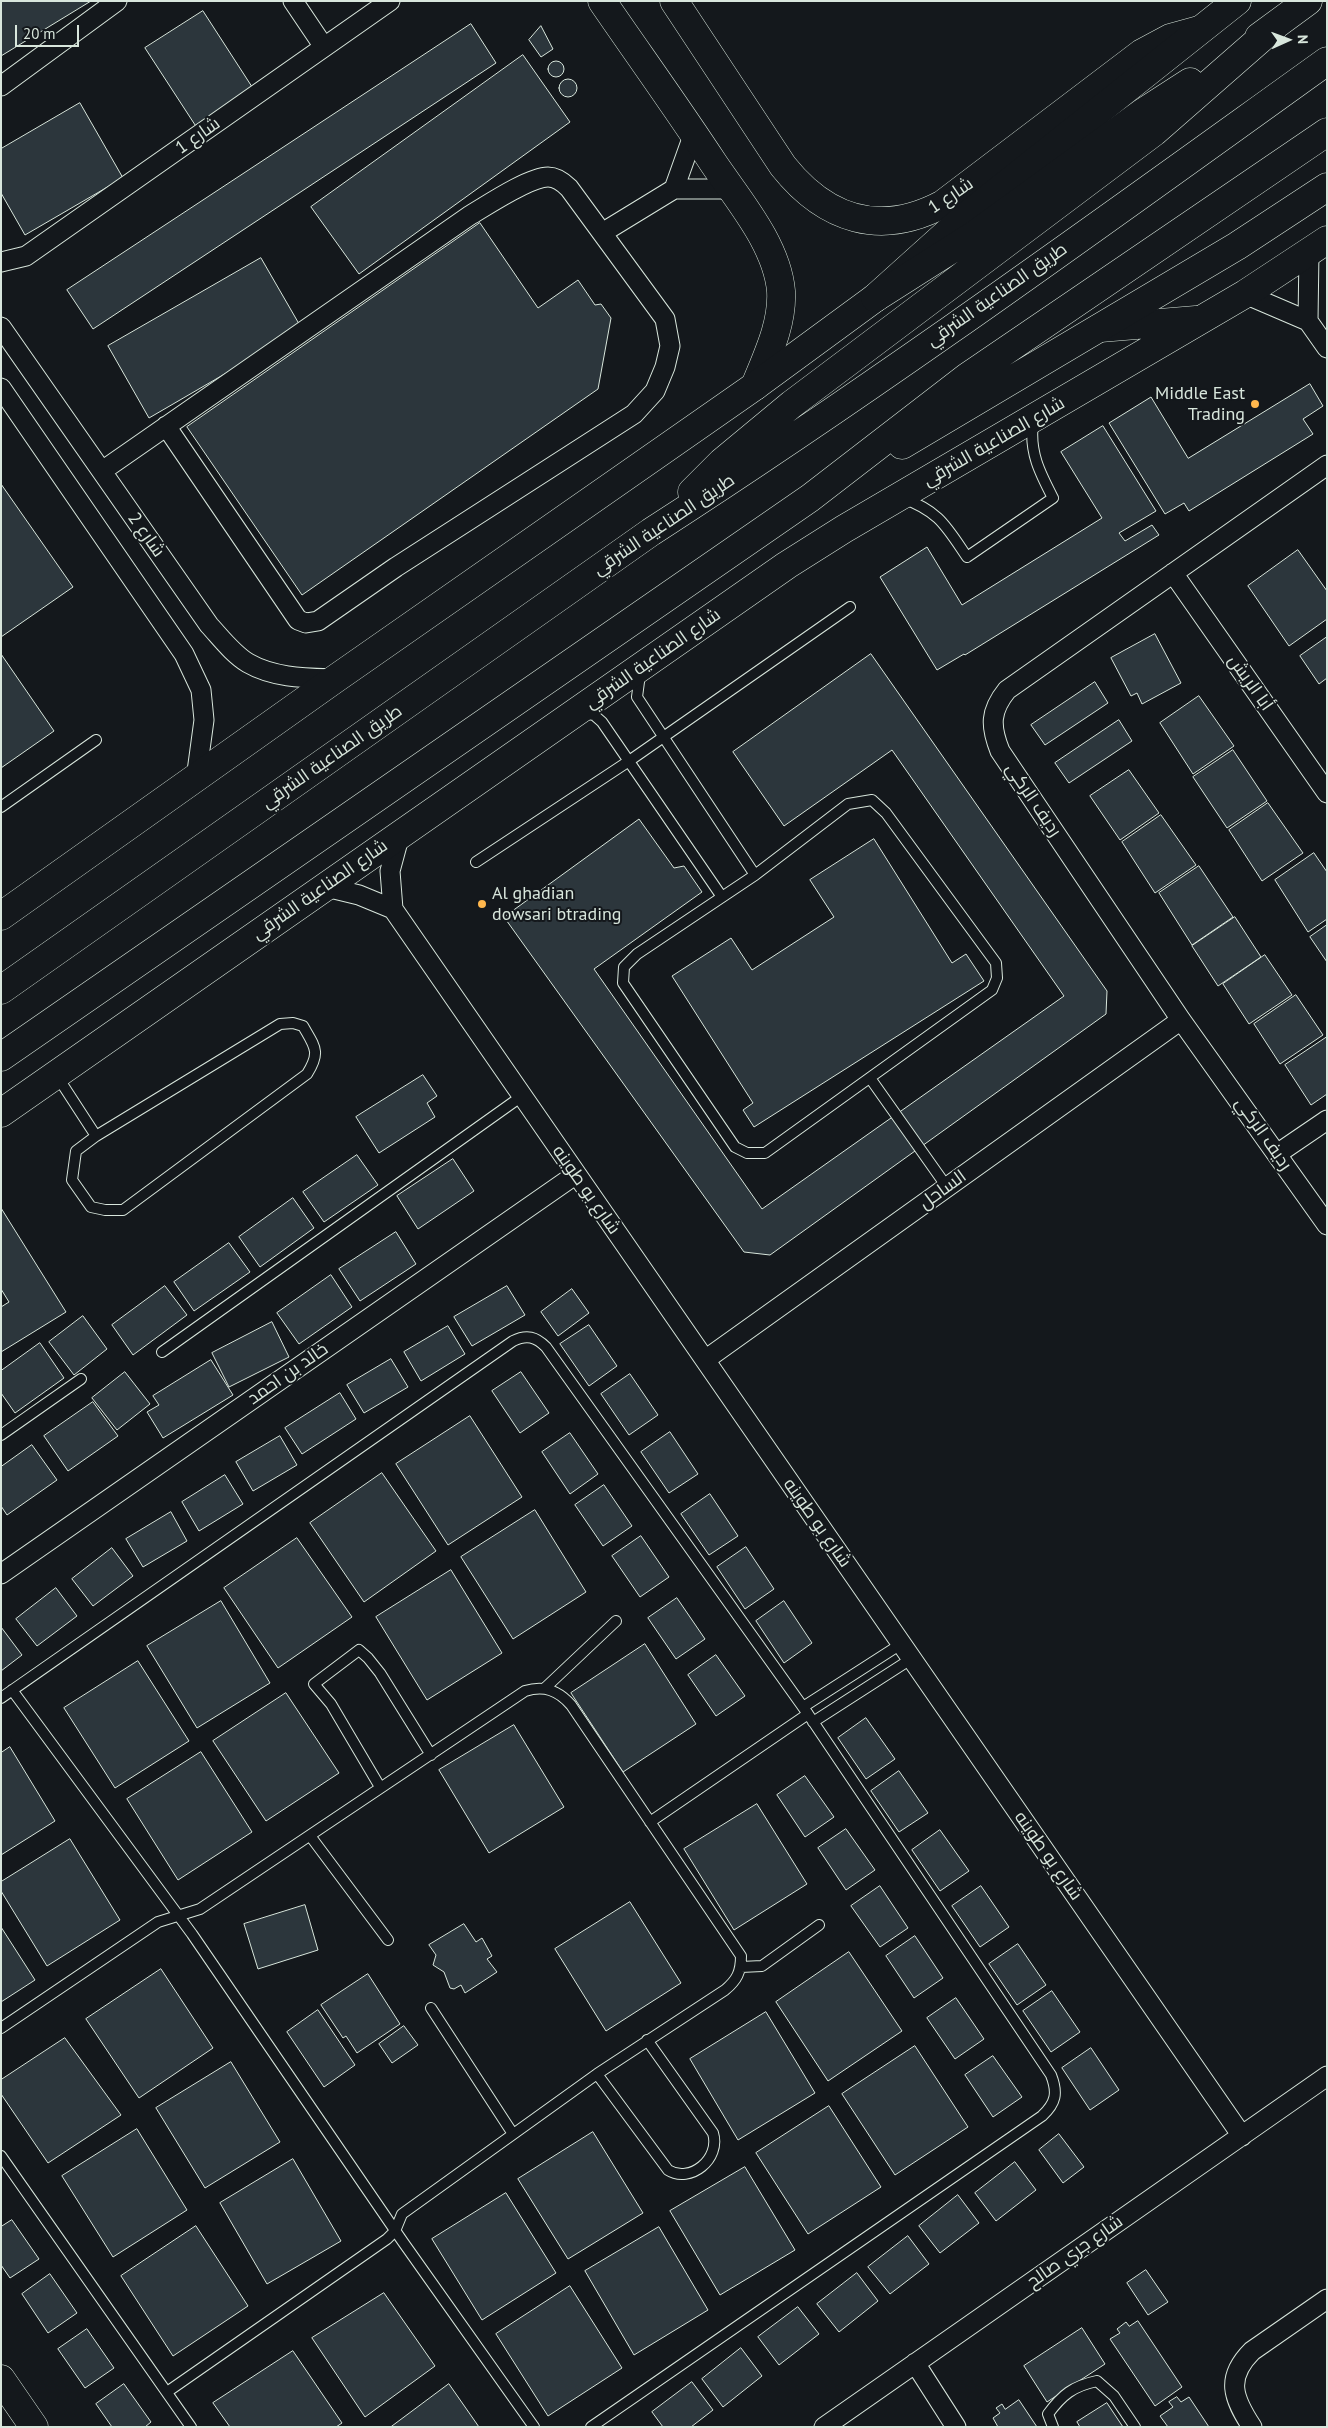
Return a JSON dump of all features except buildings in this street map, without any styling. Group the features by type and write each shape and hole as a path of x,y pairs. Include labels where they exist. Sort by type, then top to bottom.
{"main road":[{"path":"602,1 731,189 766,245 776,268 781,292 778,322 756,386"},
{"name":"شارع 1","path":"675,1 799,185 836,211 857,219 879,222 923,215 943,204 1142,53 1170,38 1199,30"},
{"path":"876,298 965,217 1115,100 1237,1"},
{"path":"651,532 722,462 792,404 1154,132 1274,27 1308,1"},
{"path":"1,916 335,679 756,386 876,298 974,234 1142,114 1274,27"},
{"name":"طريق الصناعية الشرقي","path":"1,990 651,532 736,477 1065,248 1327,61"},
{"path":"1,1057 810,498 967,377 1327,132"},
{"path":"810,498 1237,246 1327,187"},
{"name":"شارع الصناعية الشرقي","path":"1,1113 787,566 899,497 1245,294 1318,246"},
{"path":"1100,328 1203,319"},
{"path":"1,2379 34,2427"}],"street":[{"path":"1,86 117,1"},
{"path":"294,1 324,48"},
{"name":"شارع 1","path":"1,262 26,256 390,1"},
{"path":"674,189 694,133"},
{"path":"102,471 166,426 469,216 505,195 535,181 549,177 564,182 665,319 670,346 666,367 654,391 634,414 396,566 318,621 306,623 298,620 166,426"},
{"path":"602,233 674,189 731,189"},
{"path":"1308,321 1318,246"},
{"path":"1245,294 1308,321 1327,348"},
{"name":"شارع 2","path":"1,327 209,625 230,648 249,663 274,673 296,678 335,679"},
{"name":"شارع 2","path":"1,388 184,654 201,690 204,720 196,779"},
{"name":"رديف الركي","path":"1327,465 1007,690 996,703 993,720 994,736 1000,751 1181,1020 1327,1225"},
{"name":"أبا الريش","path":"1173,573 1327,793"},
{"path":"326,887 359,895 393,910 390,871 401,834"},
{"name":"شارع بو طوينه","path":"393,910 1242,2136"},
{"name":"الساحل","path":"705,1360 1181,1020"},
{"path":"1277,1154 1327,1120"},
{"name":"خالد بن احمد","path":"1,1574 576,1175"},
{"name":"شارع جري صالح","path":"824,2427 1327,2076"},
{"path":"1252,2427 1236,2400 1235,2379 1242,2361 1252,2351 1327,2299"},
{"path":"915,2363 956,2427"}],"lane":[{"path":"899,497 923,505 935,513 968,557 1053,498 1035,462 1032,444 1033,419"},
{"path":"476,862 629,761 850,607"},
{"path":"641,668 637,683 638,697 755,875"},
{"path":"578,711 594,715 602,722 722,897"},
{"path":"1,807 96,740"},
{"path":"872,800 886,813 996,963 997,978 992,990 765,1153 747,1153 735,1146 623,983 624,968 637,954 755,875 848,804 872,800"},
{"path":"293,1023 303,1026 316,1048 315,1062 307,1074 123,1210 105,1210 91,1207 72,1180 76,1151 96,1136 280,1024 293,1023"},
{"path":"56,1075 96,1136"},
{"path":"870,1078 947,1187"},
{"path":"162,1352 522,1096"},
{"path":"1,1698 513,1341 527,1336 538,1339 546,1347 808,1714 1052,2075 1056,2099 1042,2116 591,2427"},
{"path":"1,1435 81,1379"},
{"path":"545,1688 616,1622"},
{"path":"380,1787 331,1704 314,1684 359,1650 380,1673 431,1755"},
{"path":"808,1714 906,1652"},
{"path":"650,1822 808,1714 906,1652"},
{"path":"1,2028 158,1922 200,1909 311,1837 380,1787 525,1691 535,1688 545,1688 560,1694 570,1705 741,1956 741,1967 736,1980 725,1990 647,2040 513,2134 402,2214 395,2231 387,2239 167,2392"},
{"path":"12,1690 179,1917 395,2231 534,2427"},
{"path":"311,1837 388,1940"},
{"path":"741,1967 762,1966 819,1925"},
{"path":"430,2008 513,2134"},
{"path":"597,2074 668,2170 680,2175 694,2172 712,2155 715,2140 713,2134 647,2040"},
{"path":"1,2156 191,2427"},
{"path":"1053,2427 1048,2414 1058,2401 1078,2385 1097,2381 1114,2396 1134,2427"}],"place":[{"name":"Middle East Trading","path":"1255,404"},
{"name":"Al ghadian dowsari btrading","path":"482,904"}]}
